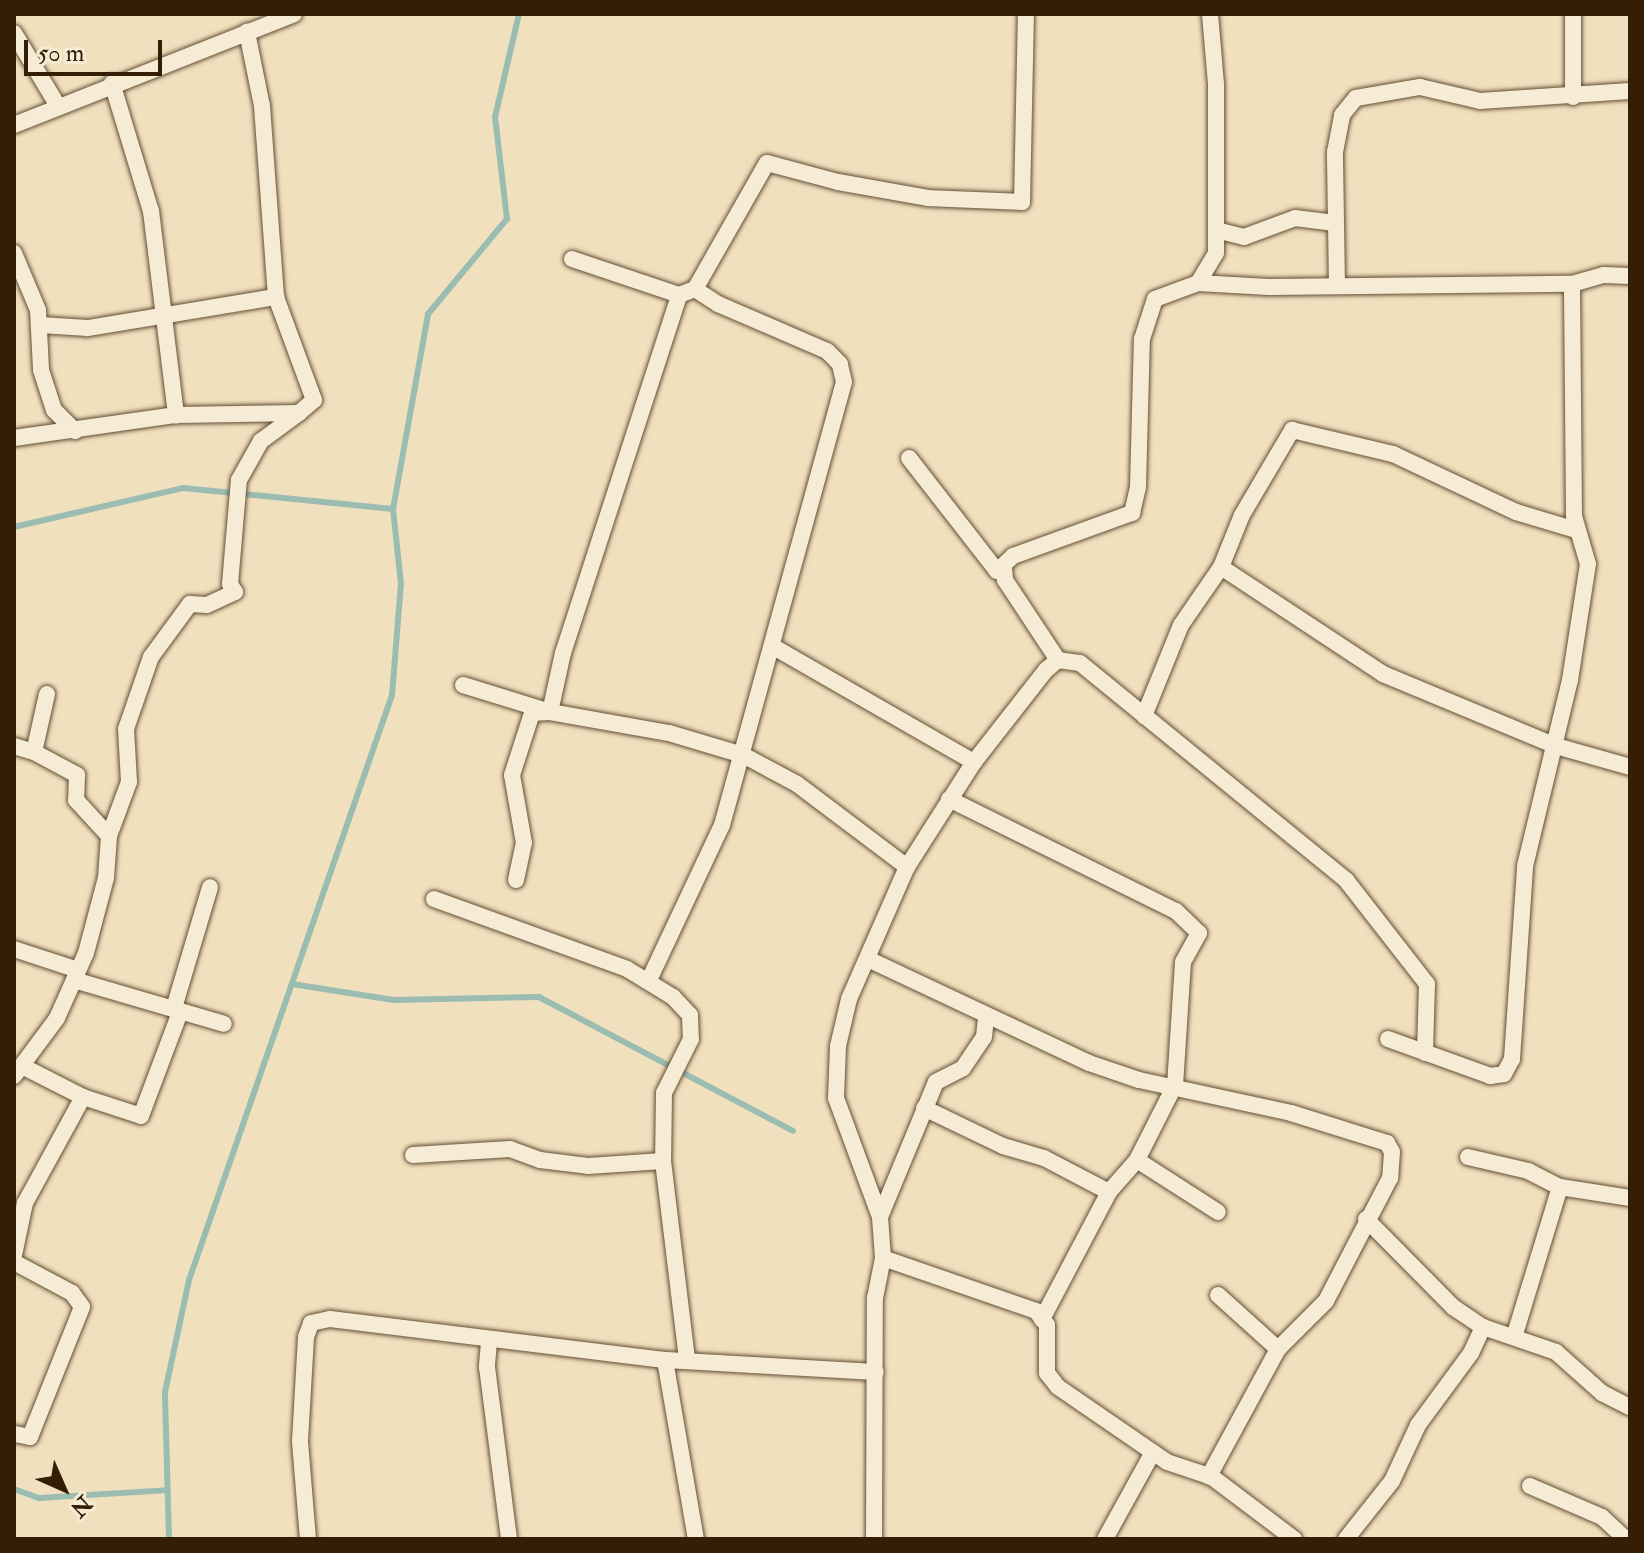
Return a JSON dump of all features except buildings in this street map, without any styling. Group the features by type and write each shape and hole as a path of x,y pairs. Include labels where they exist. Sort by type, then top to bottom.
{"street":[{"path":"14,125 112,83 294,14"},
{"path":"550,712 563,653 687,292 767,163 838,182 928,198 1022,202 1026,14"},
{"path":"1198,283 1216,253 1210,14"},
{"path":"1573,14 1573,97"},
{"path":"210,887 177,1010 141,1116 18,1071 57,1018 76,975 106,878 109,836 129,782 126,729 151,657 190,604 207,605 235,592 230,584 239,480 261,441 314,400 276,297 262,106 247,32"},
{"path":"14,33 58,106"},
{"path":"112,83 151,211 176,415"},
{"path":"1337,286 1335,152 1342,115 1356,98 1420,87 1480,101 1630,91"},
{"path":"1216,230 1244,237 1295,218 1335,223"},
{"path":"14,253 40,325 41,370 54,410 75,431"},
{"path":"572,259 687,292 827,351 840,364 844,382 722,825 649,980"},
{"path":"1425,1053 1427,984 1346,880 1080,663 1058,660 1005,580 1004,568 1013,556 1132,513 1147,312 1155,299 1198,283 1337,286 1572,284 1604,275 1630,276"},
{"path":"1388,1039 1490,1076 1504,1074 1512,1059 1525,866 1556,746 1588,564 1576,530 1572,284"},
{"path":"40,325 88,328 276,297"},
{"path":"43,433 54,410"},
{"path":"14,438 176,415 299,413"},
{"path":"1144,716 1181,625 1221,567 1242,515 1292,430 1393,454 1516,512 1576,530"},
{"path":"909,458 991,568 1004,568"},
{"path":"1221,567 1383,674 1556,746 1630,767"},
{"path":"772,646 974,762"},
{"path":"874,1539 875,1298 883,1258 880,1217 836,1098 838,1046 849,999 870,960 907,867 974,762 1058,660"},
{"path":"463,685 550,712 669,733 743,755 797,784 907,867"},
{"path":"34,752 47,694"},
{"path":"516,880 524,843 510,787 515,758 532,713 550,712"},
{"path":"14,746 34,752 77,775 76,800 109,836"},
{"path":"949,799 1191,921 1199,933 1183,962 1175,1085 1137,1160 1109,1192 1042,1319"},
{"path":"434,899 649,980 690,1015 691,1039 664,1093 663,1161 687,1359"},
{"path":"14,949 76,975 224,1024"},
{"path":"870,960 1089,1063 1139,1080 1175,1085 1387,1143 1392,1152 1390,1178 1326,1301 1278,1349 1209,1476"},
{"path":"880,1217 936,1082 963,1068 979,1044 986,1017"},
{"path":"14,1255 25,1203 83,1097"},
{"path":"924,1108 1003,1146 1044,1158 1109,1192"},
{"path":"413,1155 510,1149 540,1160 588,1166 663,1161"},
{"path":"1468,1157 1528,1171 1560,1187 1630,1198"},
{"path":"1137,1160 1218,1212"},
{"path":"1515,1334 1560,1187"},
{"path":"1366,1219 1453,1307 1483,1327 1515,1334 1556,1352 1602,1393 1630,1407"},
{"path":"883,1258 1036,1311 1047,1325 1047,1373 1058,1387 1153,1452 1209,1476 1294,1539"},
{"path":"14,1262 72,1293 82,1307 30,1437 14,1434"},
{"path":"1218,1295 1278,1349"},
{"path":"308,1539 300,1441 306,1337 311,1323 330,1319 489,1342 665,1360 876,1372"},
{"path":"1346,1539 1392,1481 1418,1425 1471,1353 1483,1327"},
{"path":"489,1342 487,1367 509,1539"},
{"path":"665,1360 696,1539"},
{"path":"1105,1539 1153,1452"},
{"path":"1530,1486 1602,1517 1626,1539"}],"waterway":[{"path":"169,1539 165,1392 189,1280 392,695 401,584 393,509 428,314 507,219 495,117 519,14"},
{"path":"14,527 183,488 393,509"},
{"path":"292,984 394,1000 539,997 793,1131"},
{"path":"14,1489 39,1498 168,1490"}]}
